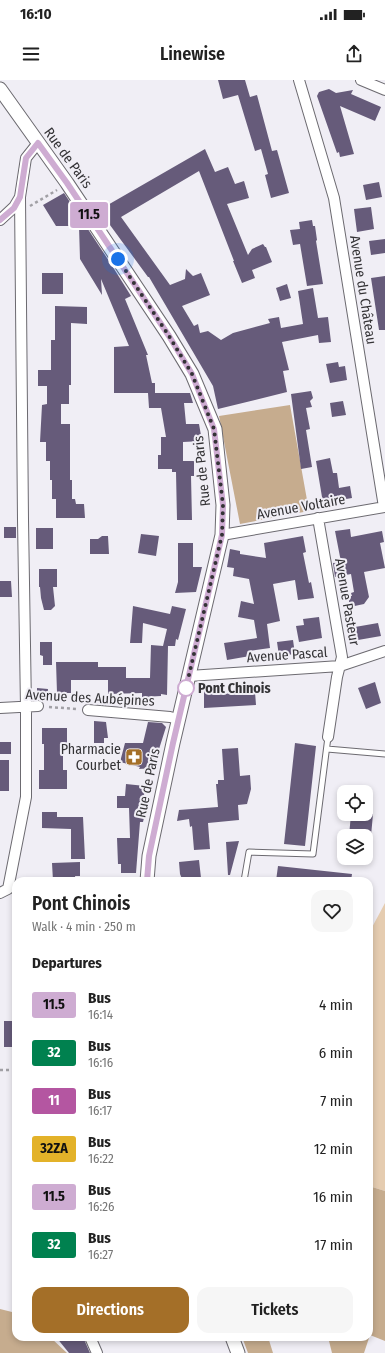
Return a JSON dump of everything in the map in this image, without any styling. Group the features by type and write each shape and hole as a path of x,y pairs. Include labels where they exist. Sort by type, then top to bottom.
{"street":[{"name":"Avenue du Château","path":"299,80 334,198 384,507"},
{"path":"361,80 385,90"},
{"name":"Rue de Paris","path":"0,89 67,183 169,336 192,374 214,429 223,505 222,535 178,719 149,856 147,877"},
{"path":"0,893 8,889 26,797 20,197 26,158 38,143"},
{"path":"0,220 14,208 20,197"},
{"name":"Avenue Voltaire","path":"222,535 384,507"},
{"name":"Avenue Pasteur","path":"318,518 342,657 337,677 328,737"},
{"name":"Avenue Pascal","path":"189,676 340,666 385,651"},
{"name":"Avenue des Aubépines","path":"0,708 26,708 38,706"},
{"name":"Avenue des Aubépines","path":"88,710 178,719"},
{"path":"92,1341 97,1353"},
{"path":"234,1341 238,1353"}],"lane":[{"path":"245,877 249,852 313,854 328,737"},
{"path":"327,749 385,754"}],"path":[{"path":"20,213 67,183"},
{"name":"Avenue des Aubépines","path":"38,706 88,710"},
{"path":"0,1070 12,1070"}],"shaded area":[{"path":"290,405 309,511 240,524 219,416"},
{"path":"385,903 385,1191 373,1187 373,926"},
{"path":"373,1187 385,1191 385,1341 373,1336"},
{"path":"0,1309 12,1312 12,1341 54,1341 67,1353 0,1353"},
{"path":"244,1341 269,1341 273,1353 248,1353"},
{"path":"329,1341 368,1341 364,1353 332,1353"}],"building":[{"path":"218,80 245,80 250,97 257,95 272,151 277,150 289,193 271,198 265,175 268,174 261,149 255,151 238,95 223,99"},
{"path":"329,89 336,93 353,90 351,94 381,107 375,121 340,106 354,154 340,157 339,152 337,153 317,96 319,92"},
{"path":"205,149 215,172 228,167 235,184 244,181 249,198 227,204 248,255 252,249 263,244 266,247 272,262 252,270 255,278 242,283 199,171 121,217 170,285 185,279 186,269 193,276 201,273 210,295 182,306 194,326 198,324 200,333 208,331 221,340 233,333 270,323 268,319 279,317 281,328 303,324 298,291 313,288 318,318 328,317 331,342 319,343 318,335 282,342 289,370 283,371 287,392 218,409 213,386 149,277 99,210"},
{"path":"379,182 382,197 366,200 363,185"},
{"path":"64,193 131,296 125,299 148,355 146,355 152,383 155,383 155,393 190,393 193,403 184,403 186,424 199,424 202,441 183,442 183,461 194,461 194,476 191,476 192,520 177,520 176,472 172,472 172,469 158,469 158,455 161,455 161,437 166,437 161,408 149,408 148,393 114,393 114,347 129,346 101,279 102,295 80,259 79,226 56,226 43,205"},
{"path":"371,207 374,229 357,232 354,209"},
{"path":"312,220 313,226 315,226 323,284 307,286 300,244 293,245 290,230 300,229 299,222"},
{"path":"385,239 385,253 371,255 369,241"},
{"path":"42,273 63,273 63,294 42,294"},
{"path":"385,276 385,330 379,330 371,278"},
{"path":"287,284 291,298 280,301 276,288"},
{"path":"55,306 87,307 87,324 71,323 71,385 69,385 69,404 61,404 61,424 70,424 70,480 72,480 72,499 75,499 76,504 84,504 85,518 56,518 56,499 52,499 52,480 50,480 50,461 46,461 46,442 40,442 42,405 47,404 47,386 38,386 38,370 51,370 51,340 55,340"},
{"path":"338,362 339,367 345,366 347,380 330,383 326,364"},
{"path":"311,391 313,398 310,401 312,407 306,408 310,429 306,430 312,467 301,469 291,394"},
{"path":"343,401 346,415 332,417 330,403"},
{"path":"330,458 333,473 337,473 339,488 350,486 352,498 323,503 316,461"},
{"path":"4,527 16,527 16,538 4,538"},
{"path":"36,528 53,528 53,549 36,549"},
{"path":"350,529 351,537 382,531 384,542 380,543 385,568 364,572 369,597 364,604 350,607 348,596 352,596 351,593 354,592 351,574 335,577 333,563 341,562 335,531"},
{"path":"141,534 159,536 156,556 138,553"},
{"path":"102,536 108,536 109,554 90,554 90,539 98,539"},
{"path":"303,536 306,552 303,553 309,583 311,582 314,598 298,600 295,580 273,584 280,621 267,624 270,648 249,651 250,656 227,660 224,643 257,638 254,620 238,617 241,601 254,604 249,579 233,576 234,568 227,567 230,549 240,551 240,554 266,558 264,543"},
{"path":"178,543 193,543 193,567 202,567 196,592 175,593 178,582"},
{"path":"39,569 57,569 57,587 53,587 55,606 51,610 44,610 39,587"},
{"path":"0,581 11,581 12,597 0,597"},
{"path":"133,606 170,614 172,606 186,609 178,640 176,639 175,646 168,646 167,695 161,694 161,696 142,697 142,693 108,694 108,680 71,680 71,693 57,693 56,662 98,662 98,667 126,667 126,678 150,678 151,645 163,646 167,629 143,623 142,643 130,643"},
{"path":"319,617 322,638 299,642 296,626 304,625 303,619"},
{"path":"378,623 381,636 358,640 355,627"},
{"path":"293,640 295,654 279,656 277,642"},
{"path":"40,642 52,642 52,665 43,665 43,656 40,655"},
{"path":"375,682 381,703 366,709 358,688"},
{"path":"219,684 220,694 255,692 256,705 204,708 204,685"},
{"path":"37,688 48,689 47,700 37,699"},
{"path":"94,721 106,722 108,738 104,738 104,743 94,743"},
{"path":"148,722 162,723 166,727 153,768 139,769 140,767 120,762 125,743 143,743"},
{"path":"42,728 67,728 67,744 63,743 63,770 67,770 67,789 39,789 39,770 44,770 44,744 42,744"},
{"path":"0,742 11,742 11,754 0,754"},
{"path":"295,743 316,746 305,846 284,844"},
{"path":"238,748 240,776 250,775 251,789 247,804 238,805 239,820 208,823 210,849 194,850 192,826 190,827 189,819 177,821 179,810 218,807 216,784 218,784 218,780 224,780 222,749"},
{"path":"0,760 9,760 9,791 0,791"},
{"path":"126,784 145,786 144,796 149,796 143,822 140,822 136,873 121,873 121,864 118,864 117,838 130,838 129,808 117,808 117,796 125,796"},
{"path":"42,812 57,812 57,817 83,817 85,859 71,859 71,829 42,828"},
{"path":"350,821 372,821 372,829 350,829"},
{"path":"239,841 230,875 228,875 226,842"},
{"path":"199,860 201,877 181,877 179,862"},
{"path":"80,862 80,876 53,877 52,863"},
{"path":"278,866 352,874 352,877 277,877"},
{"path":"4,1021 12,1021 12,1047 4,1047"},
{"path":"59,1341 85,1341 90,1353 69,1353"}],"bus line":[{"name":"11.5","path":"0,220 14,208 20,197 26,158 38,143 67,183 169,336 192,374 214,429 223,505 222,535 173,743 149,856 147,877"}],"place":[{"name":"Pont Chinois","path":"186,688"},
{"name":"Pharmacie Courbet","path":"134,757"}],"route":[{"path":"118,259 169,336 192,374 214,429 223,505 222,535 185,692 186,688"}]}
